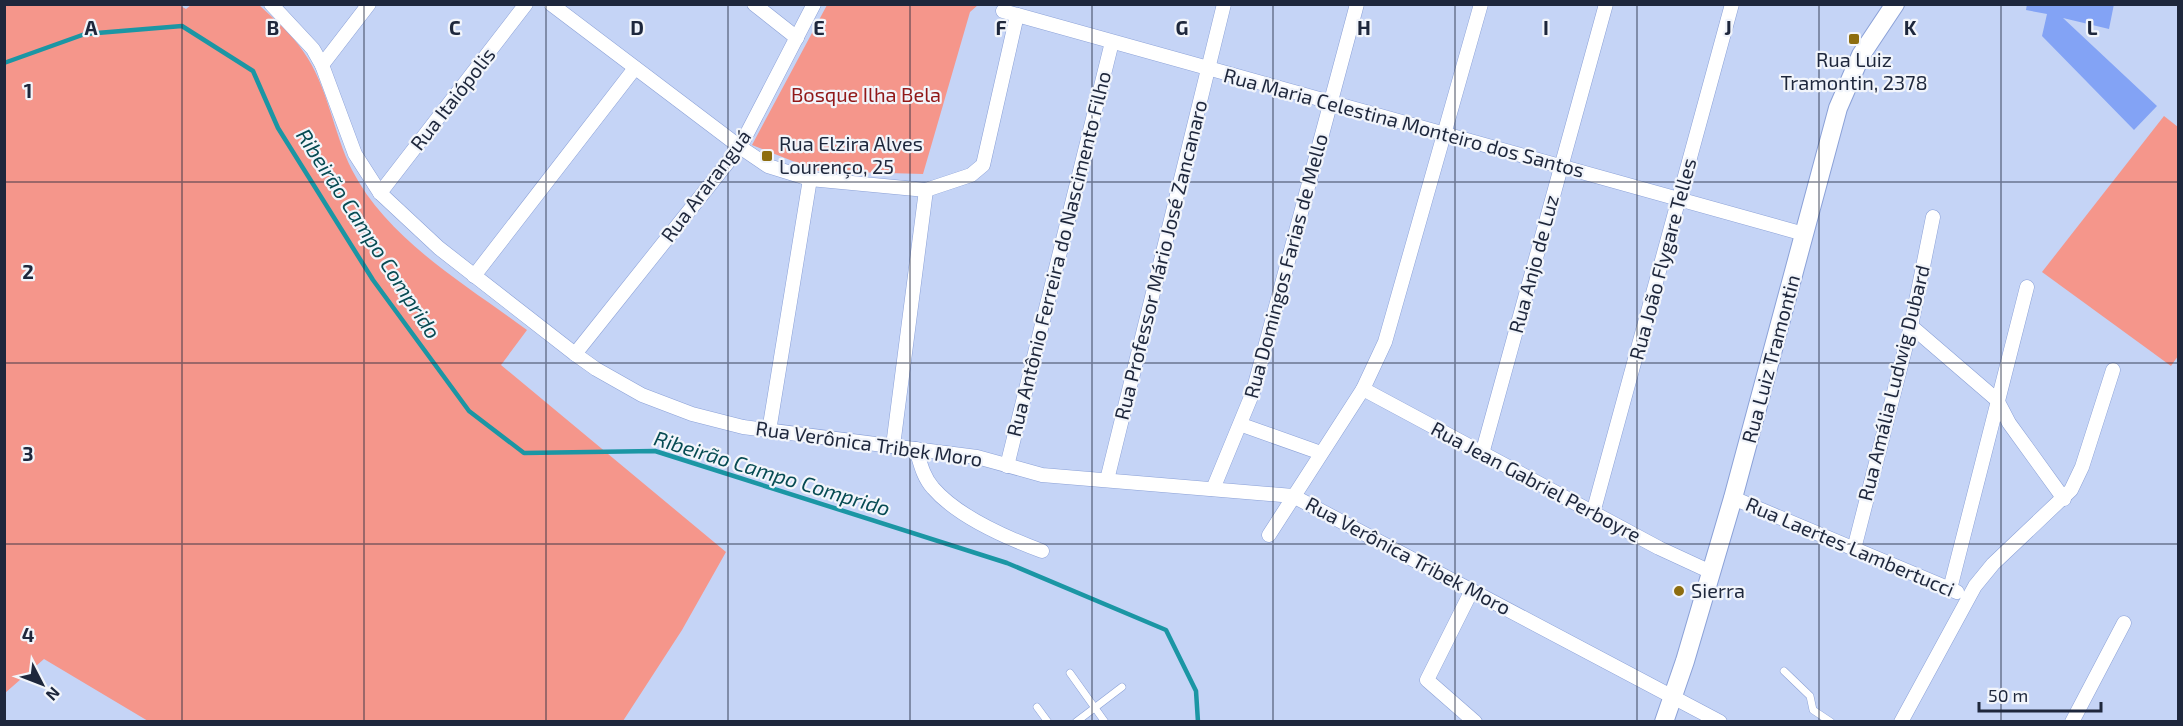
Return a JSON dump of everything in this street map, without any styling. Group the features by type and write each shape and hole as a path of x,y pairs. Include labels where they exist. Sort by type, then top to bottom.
{"main road":[{"name":"Rua Luiz Tramontin","path":"1664,722 1711,572 1843,94 1873,34 1895,4"}],"street":[{"name":"Rua Verônica Tribek Moro","path":"271,4 303,36 322,65 352,146 380,194 416,229 474,276 575,354 621,384 667,405 717,421 768,431 977,457 1042,475 1293,496 1720,722"},
{"path":"322,65 369,4"},
{"name":"Rua Itaiópolis","path":"380,194 526,4"},
{"path":"551,4 768,166 810,179 926,190 893,447"},
{"path":"754,4 797,38"},
{"name":"Rua Araranguá","path":"575,354 740,147 814,4"},
{"name":"Rua Professor Mário José Zancanaro","path":"1107,480 1224,4"},
{"name":"Rua Domingos Farias de Mello","path":"1213,489 1242,425 1253,392 1357,4"},
{"path":"1269,535 1363,388 1390,326 1481,4"},
{"name":"Rua Anjo de Luz","path":"1482,454 1606,4"},
{"name":"Rua João Flygare Telles","path":"1593,513 1732,4"},
{"name":"Rua Maria Celestina Monteiro dos Santos","path":"926,190 970,175 983,165 1010,13 1804,234"},
{"name":"Rua Antônio Ferreira do Nascimento Filho","path":"1007,466 1112,42"},
{"path":"474,276 635,68"},
{"path":"768,431 810,179"},
{"name":"Rua Amália Ludwig Dubard","path":"1854,549 1911,326 1933,217"},
{"path":"1950,589 2027,287"},
{"path":"1911,326 1997,400 2009,423 2064,499"},
{"path":"1902,722 1968,597 1993,564 2064,499 2082,467 2113,370"},
{"name":"Rua Jean Gabriel Perboyre","path":"1363,388 1659,548 1711,572"},
{"path":"1242,425 1321,453"},
{"path":"916,449 925,476 942,497 999,533 1042,551"},
{"name":"Rua Laertes Lambertucci","path":"1732,498 1968,597"},
{"path":"1472,590 1426,680 1475,722"},
{"path":"2072,722 2124,623"}],"lane":[{"path":"1784,671 1810,696 1813,710 1831,722"},
{"path":"1070,673 1105,722"},
{"path":"1076,722 1122,687"},
{"path":"1037,707 1048,722"}],"green space":[{"path":"5,5 179,5 186,9 191,5 259,5 282,26 312,65 345,155 367,195 386,218 430,259 527,330 501,365 726,552 682,630 623,721 148,721 44,659 5,693"},
{"name":"Bosque Ilha Bela","path":"827,5 978,5 970,12 923,174 818,171 752,145"},
{"path":"2164,116 2178,127 2178,356 2171,366 2042,272"}],"building":[{"path":"2027,4 2114,4 2109,29 2063,18 2157,106 2134,130 2042,36 2047,14 2026,10"}],"waterway":[{"name":"Ribeirão Campo Comprido","path":"4,63 85,34 182,26 253,71 278,128 373,280 469,411 524,453 655,451 1007,563 1166,630 1196,691 1198,722"}],"place":[{"name":"Rua Luiz Tramontin, 2378","path":"1854,39"},
{"name":"Rua Elzira Alves Lourenço, 25","path":"767,156"},
{"name":"Sierra","path":"1679,591"}]}
